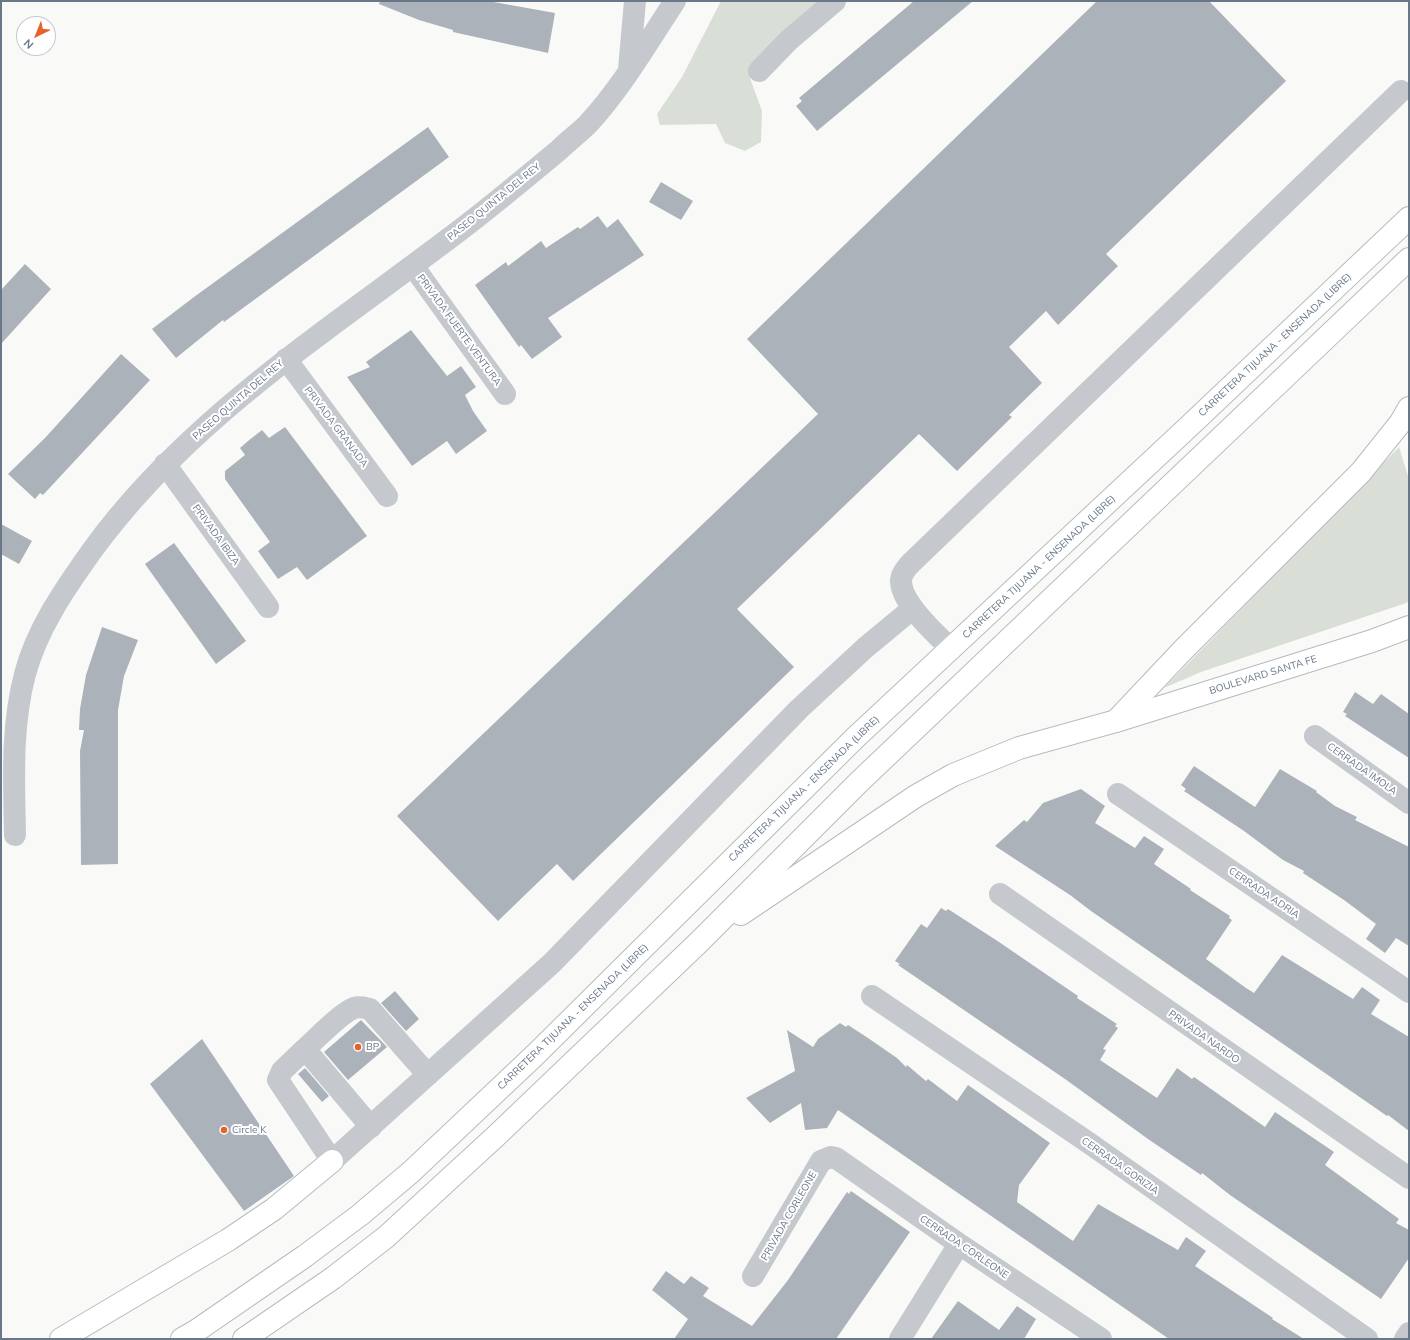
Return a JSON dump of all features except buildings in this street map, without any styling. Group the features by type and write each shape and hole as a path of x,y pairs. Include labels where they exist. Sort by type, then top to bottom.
{"main road":[{"name":"CARRETERA TIJUANA - ENSENADA (LIBRE)","path":"182,1339 203,1327 305,1256 360,1215 410,1172 535,1055 856,737 1409,218"},
{"path":"244,1339 333,1278 386,1238 496,1136 698,943 859,782 1409,259"},
{"path":"1116,721 1184,649 1361,472 1401,422 1409,408"},
{"name":"BOULEVARD SANTA FE","path":"698,943 916,796 953,775 1019,748 1116,721 1409,628"},
{"path":"61,1339 228,1240 274,1209 332,1161"}],"street":[{"path":"629,70 635,1"},
{"name":"PASEO QUINTA DEL REY","path":"15,835 14,767 16,722 25,674 41,633 66,587 108,529 165,464 286,359 413,266 526,178 587,125 629,70 675,1"},
{"path":"759,71 789,40 835,1"},
{"path":"951,649 912,609 901,581 902,574 909,565 1401,91"},
{"name":"PRIVADA FUERTE VENTURA","path":"413,266 505,394"},
{"name":"PRIVADA GRANADA","path":"286,359 387,496"},
{"name":"PRIVADA IBIZA","path":"165,464 268,607"},
{"path":"428,1075 376,1014 370,1009 362,1007 348,1011 305,1048 282,1071 278,1080 332,1161 371,1127 552,963 799,709 865,648 912,609"},
{"name":"CERRADA IMOLA","path":"1315,736 1409,803"},
{"name":"CERRADA ADRIA","path":"1118,794 1409,992"},
{"name":"PRIVADA NARDO","path":"1000,894 1409,1178"},
{"name":"CERRADA GORIZIA","path":"872,996 1089,1143 1367,1339"},
{"path":"305,1048 371,1127"},
{"name":"CERRADA CORLEONE","path":"826,1157 836,1158 1092,1336"},
{"name":"PRIVADA CORLEONE","path":"753,1276 821,1161 826,1157"},
{"path":"900,1339 959,1244"},
{"path":"1405,1339 1409,1332"}],"shaded area":[{"path":"721,1 834,1 760,63 750,78 762,111 761,142 745,151 725,143 716,124 660,125 657,114 682,77"},
{"path":"1399,447 1409,479 1409,602 1201,672 1164,688"}],"place":[{"name":"BP","path":"358,1047"},
{"name":"Circle K","path":"224,1130"}]}
